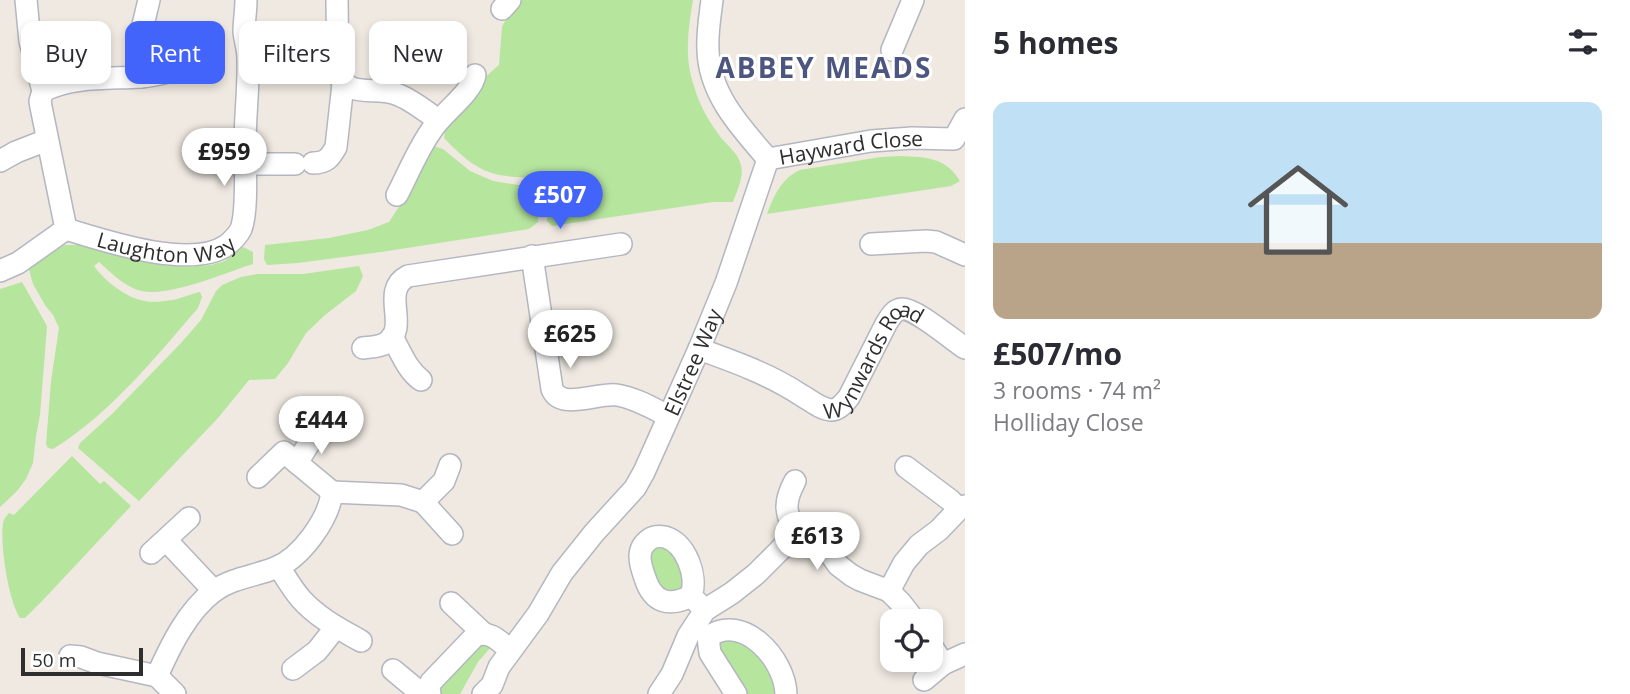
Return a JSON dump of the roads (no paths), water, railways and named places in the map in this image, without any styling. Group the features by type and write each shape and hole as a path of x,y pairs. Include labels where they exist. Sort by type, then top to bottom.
{"street":[{"path":"0,271 18,264 66,229 40,101 43,91 30,41 26,0"},
{"path":"144,21 149,0"},
{"name":"Laughton Way","path":"66,229 110,243 185,256 216,251 236,237 241,228 244,207 248,60 244,31 246,0"},
{"path":"337,0 337,21"},
{"path":"712,0 708,49 713,78 730,114 768,159"},
{"path":"892,50 913,0"},
{"path":"397,195 424,141 468,89 475,75"},
{"path":"43,91 56,85 125,78"},
{"path":"245,164 304,164 326,161 336,147 343,84 349,88 389,91 445,113"},
{"name":"Hayward Close","path":"768,159 881,140 912,138 960,148 965,119"},
{"path":"0,161 47,140"},
{"name":"Elstree Way","path":"493,691 499,667 538,614 562,573 635,488 652,456 726,284 768,159"},
{"path":"871,244 936,242 965,255"},
{"path":"363,348 383,345 392,337 397,326 394,295 399,283 408,276 621,244"},
{"path":"532,256 554,395 560,400 620,395 668,415"},
{"name":"Wynwards Road","path":"699,349 781,382 817,405 832,410 840,407 849,397 886,324 899,309 912,310 965,348"},
{"path":"392,337 408,367 421,380"},
{"path":"258,477 290,457 327,414"},
{"path":"290,457 332,492 401,495 423,502 452,534"},
{"path":"423,502 444,481 450,465"},
{"path":"889,591 904,564 919,545 962,507 906,467"},
{"path":"794,481 780,520 796,539"},
{"path":"157,676 181,628 214,591 279,567 300,550 317,530 328,511 332,492"},
{"path":"189,518 159,547 214,591"},
{"path":"659,694 700,617 755,574 786,544 796,539 812,537 823,544 838,565 860,580 889,591 906,609"},
{"path":"279,567 303,601 336,627 361,641"},
{"path":"451,603 483,633 510,650"},
{"path":"700,617 709,653 736,694"},
{"path":"700,617 722,630 738,630 764,647 784,679 786,694"},
{"path":"293,669 317,651 336,627"},
{"path":"430,694 430,682 475,636 483,633"},
{"path":"943,664 965,654"},
{"path":"70,656 157,676 175,694"},
{"path":"393,670 422,694"},
{"path":"924,680 934,672"}],"district":[{"name":"ABBEY MEADS","path":"824,67"}]}
